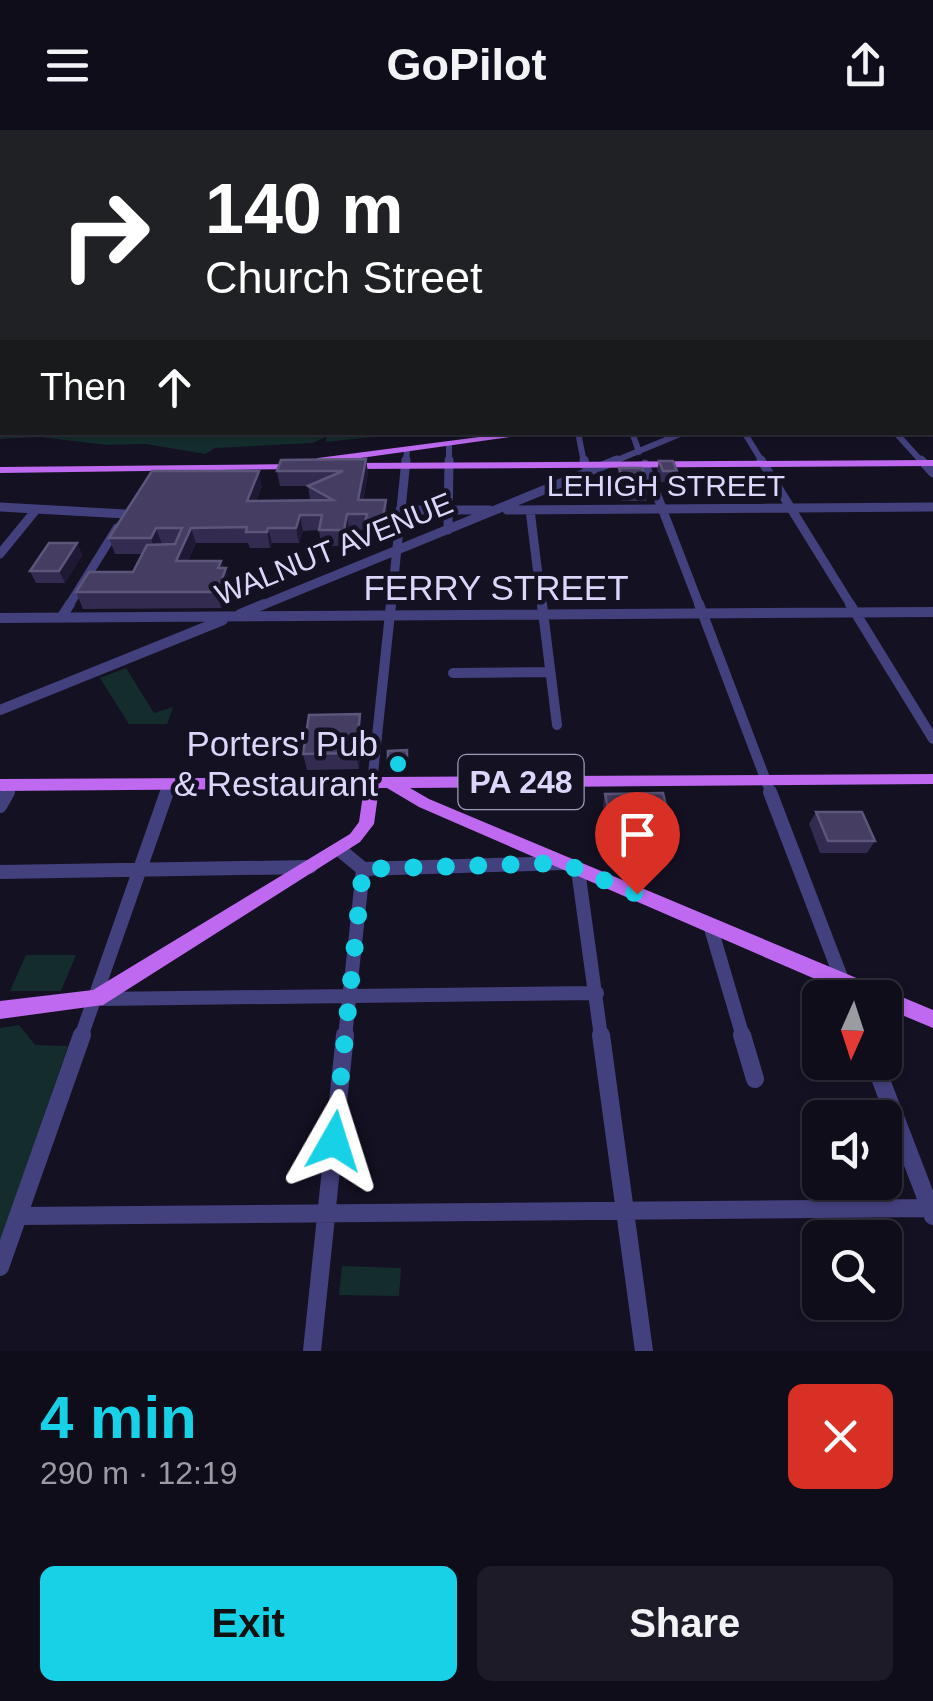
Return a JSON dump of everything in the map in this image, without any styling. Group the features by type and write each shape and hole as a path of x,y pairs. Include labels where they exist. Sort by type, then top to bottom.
{"main road":[{"path":"0,470 280,466 336,462 518,435"},
{"path":"336,462 405,466 928,463"},
{"name":"PA 248","path":"372,783 933,779"},
{"path":"0,1010 96,999 340,850 365,827 372,783 6,785"},
{"path":"390,783 424,804 710,925 827,980"},
{"path":"902,1006 933,1019"}],"street":[{"path":"579,435 586,465"},
{"path":"633,435 639,452"},
{"name":"WALNUT AVENUE","path":"0,710 678,435"},
{"path":"746,435 933,739"},
{"path":"897,435 933,472"},
{"path":"448,530 449,444"},
{"path":"372,783 407,450"},
{"path":"645,464 843,980"},
{"path":"146,482 155,467"},
{"path":"0,507 127,512 61,618"},
{"name":"LEHIGH STREET","path":"400,510 933,507"},
{"path":"530,510 557,725"},
{"path":"0,554 34,511"},
{"name":"FERRY STREET","path":"0,618 933,612"},
{"path":"453,673 550,672"},
{"path":"0,1266 21,1216 170,784"},
{"path":"0,806 6,785"},
{"path":"340,850 363,869 570,866 597,993 644,1351"},
{"path":"0,872 310,867"},
{"path":"312,1351 363,869"},
{"path":"710,925 755,1079"},
{"path":"96,999 597,993"},
{"path":"21,1216 932,1211 881,1080"}],"green space":[{"path":"0,435 391,435 215,448 205,454 146,444 107,445 40,437 0,439"},
{"path":"126,668 154,713 173,707 167,724 129,724 100,678"},
{"path":"26,955 76,955 61,991 10,991"},
{"path":"19,1025 35,1045 68,1046 0,1243 0,1028"},
{"path":"342,1266 401,1268 399,1296 339,1295"}],"building":[{"path":"366,459 358,500 386,500 382,522 365,522 367,514 347,514 344,530 319,530 322,515 300,515 296,528 268,528 267,532 246,532 247,527 191,528 176,561 221,561 218,568 226,568 217,592 76,592 89,572 133,572 147,545 175,544 182,528 156,528 151,538 109,538 152,471 259,471 247,501 333,500 308,486 343,471 277,471 281,460"},
{"path":"659,461 673,461 677,471 663,471"},
{"path":"619,468 642,468 648,486 625,486"},
{"path":"49,543 77,543 59,571 30,571"},
{"path":"360,714 356,753 303,754 309,715"},
{"path":"407,750 407,761 388,761 388,751"},
{"path":"663,793 669,818 610,818 605,794"},
{"path":"816,812 862,812 875,841 828,841"}],"place":[{"name":"Porters' Pub & Restaurant","path":"398,764"}],"route":[{"path":"334,1141 363,869 503,868 563,863 637,894"}]}
